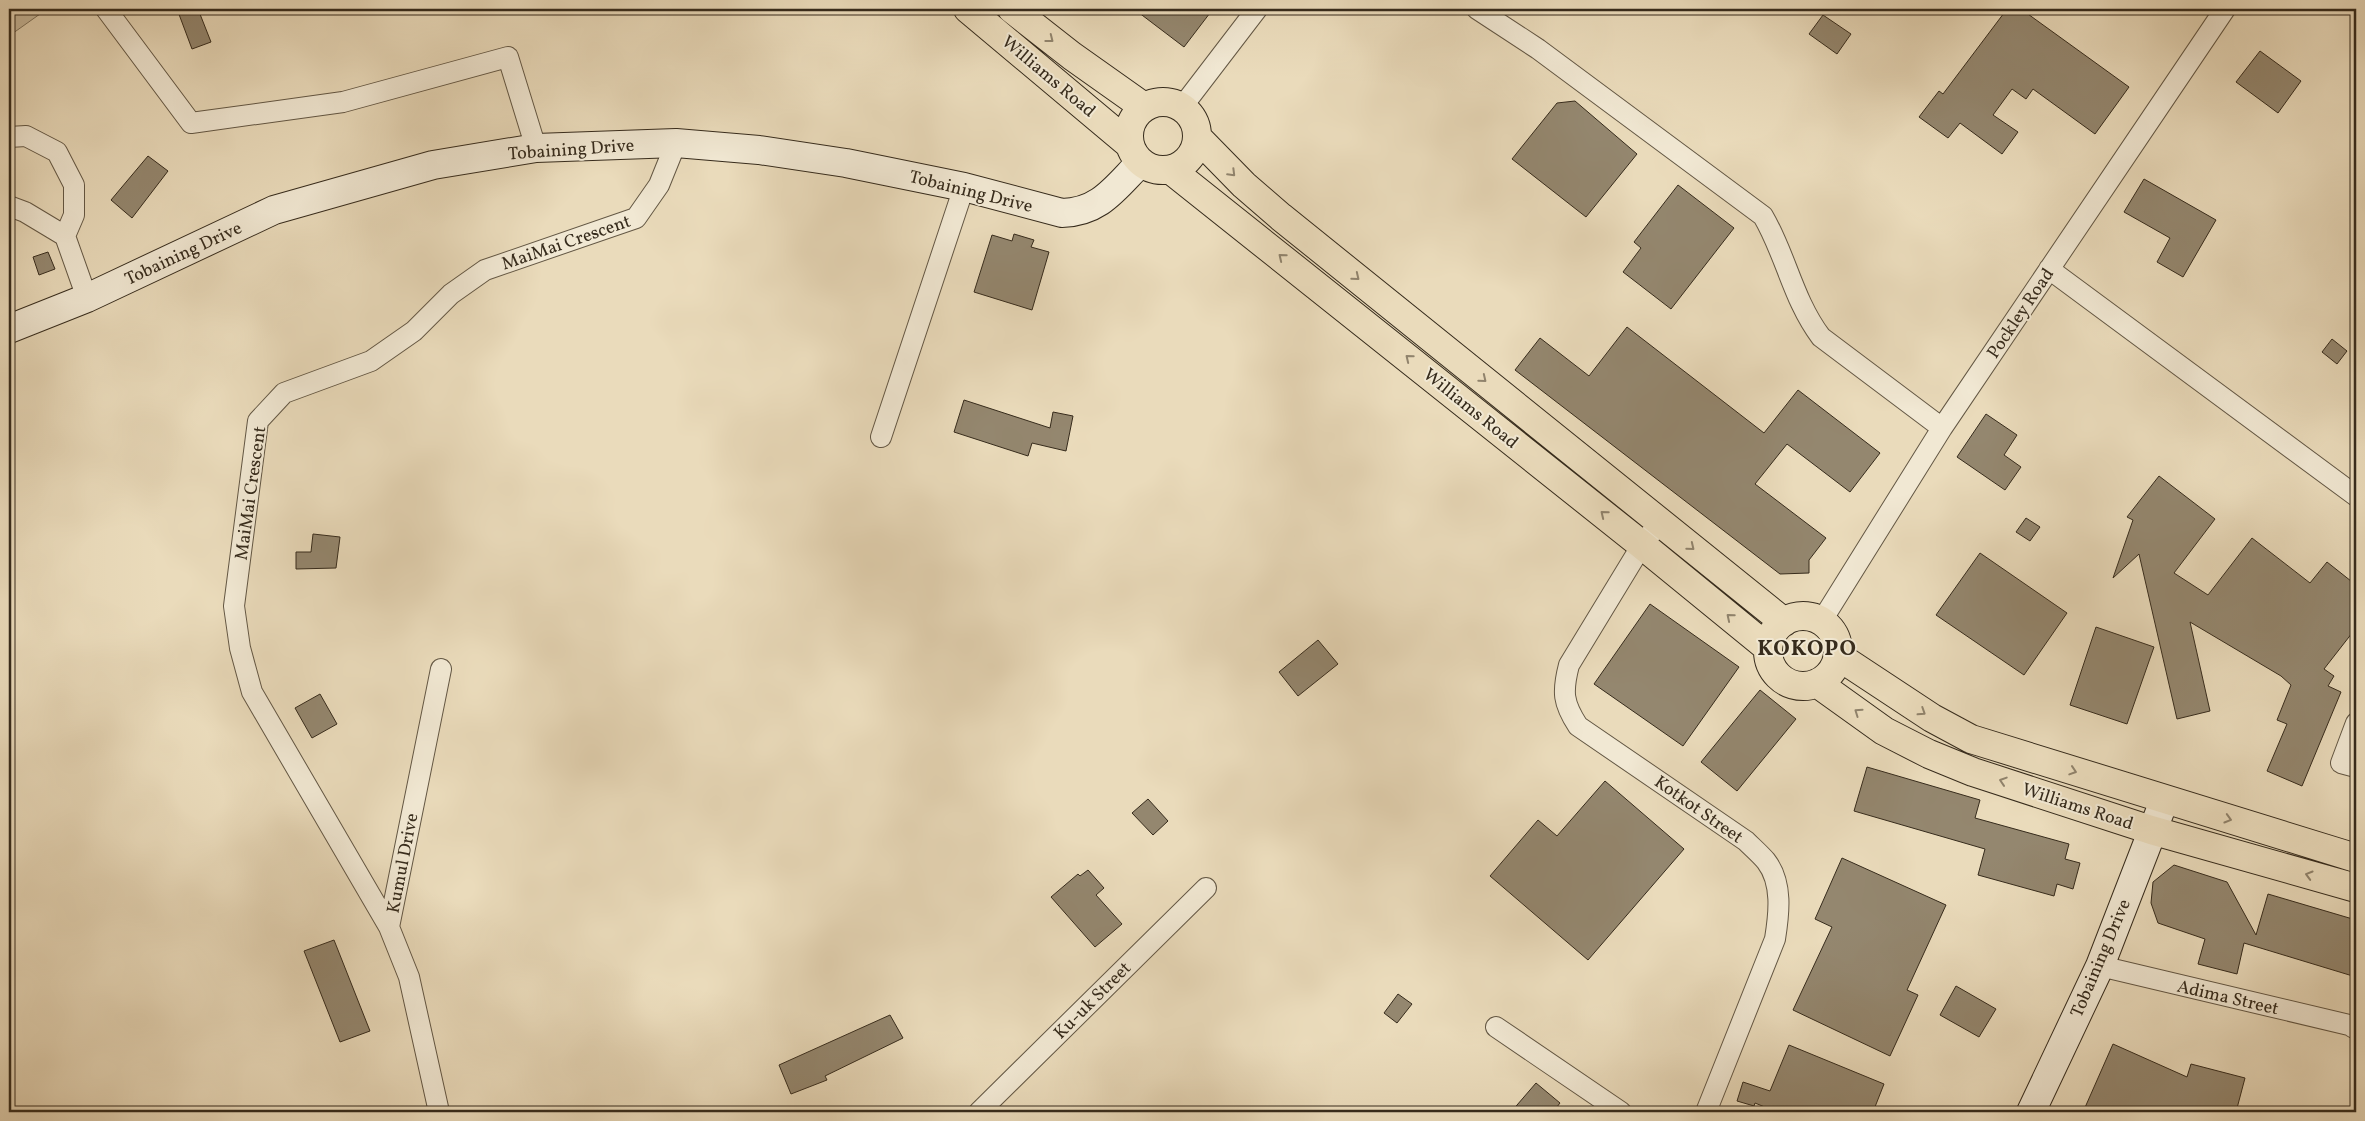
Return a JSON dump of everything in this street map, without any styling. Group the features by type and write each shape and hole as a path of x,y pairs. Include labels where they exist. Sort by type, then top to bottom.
{"main road":[{"name":"Williams Road","path":"968,9 1150,169 1171,170 1642,544 1768,648"},
{"name":"Williams Road","path":"1012,9 1072,56 1144,107"},
{"path":"1135,154 1129,130 1134,117 1144,107 1163,102 1182,107"},
{"name":"Williams Road","path":"1182,107 1191,116 1196,126 1198,138 1244,185 1281,217 1784,622"},
{"path":"1171,170 1184,164 1194,152 1198,138"},
{"path":"1796,617 1809,617 1821,622 1831,631 1837,643 1838,656 1831,672 1817,683 1803,686 1789,683 1777,675 1770,662 1768,648 1773,633 1784,622 1796,617"},
{"name":"Williams Road","path":"1838,656 1932,718 1970,739 2356,858"},
{"name":"Williams Road","path":"1817,683 1884,731 1929,754 1973,772 2151,830 2356,888"}],"street":[{"path":"106,9 191,123 343,102 508,57 536,148"},
{"path":"1182,107 1257,9"},
{"path":"1477,9 1538,50 1763,216 1770,228 1798,301 1807,318 1821,337 1942,428"},
{"name":"Pockley Road","path":"1821,622 1942,428 2225,9"},
{"path":"9,137 26,136 56,152 74,185 74,215 65,236"},
{"name":"Tobaining Drive","path":"9,329 87,298 274,210 433,165 536,148 676,143 759,150 827,160 964,187 1062,213 1077,213 1100,203 1135,154"},
{"name":"MaiMai Crescent","path":"389,927 252,692 240,648 234,606 258,421 284,393 371,361 414,331 451,294 485,270 636,218 659,185 676,143"},
{"path":"881,437 964,187"},
{"path":"9,206 25,212 65,236 87,298"},
{"path":"2049,269 2356,496"},
{"name":"Kotkot Street","path":"1660,522 1642,544 1568,665 1564,683 1564,701 1578,726 1746,842 1767,863 1777,889 1779,914 1775,939 1706,1112"},
{"name":"Kumul Drive","path":"439,1112 409,977 389,927 441,669"},
{"path":"2356,724 2341,763 2356,767"},
{"name":"Tobaining Drive","path":"2031,1112 2100,966 2164,800"},
{"name":"Ku-uk Street","path":"979,1112 1206,888"},
{"name":"Adima Street","path":"2100,966 2349,1025 2356,1029"},
{"path":"1496,1027 1621,1112"}],"shaded area":[{"path":"9,9 47,9 9,36"}],"building":[{"path":"177,9 198,9 211,42 192,49"},
{"path":"1134,9 1213,9 1184,47"},
{"path":"2007,9 2021,9 2129,87 2095,134 2033,89 2026,99 2012,89 1993,115 2018,132 2002,154 1960,123 1948,138 1919,117 1939,91 1943,94"},
{"path":"1823,15 1851,34 1837,54 1809,34"},
{"path":"2260,51 2301,81 2278,113 2236,82"},
{"path":"1575,101 1637,154 1586,217 1512,159 1557,103"},
{"path":"148,156 168,171 132,218 111,200"},
{"path":"2144,179 2216,220 2183,277 2157,262 2170,238 2124,212"},
{"path":"1678,185 1734,228 1671,309 1623,272 1641,248 1634,242"},
{"path":"1014,234 1034,240 1031,247 1049,252 1032,310 974,292 992,235 1012,241"},
{"path":"48,252 55,269 39,275 33,257"},
{"path":"1627,327 1764,433 1798,390 1880,453 1850,492 1787,444 1755,484 1826,538 1809,560 1809,573 1780,574 1515,370 1540,338 1589,376"},
{"path":"2332,339 2347,351 2337,364 2322,352"},
{"path":"964,400 1050,428 1053,412 1073,416 1066,451 1032,443 1028,456 954,432"},
{"path":"1986,414 2017,435 2004,455 2021,467 2005,490 1957,457"},
{"path":"2159,476 2215,519 2174,573 2208,595 2252,538 2310,583 2327,562 2356,585 2356,628 2324,669 2334,676 2328,686 2341,692 2302,786 2267,771 2287,724 2277,720 2291,685 2281,676 2190,622 2210,711 2177,719 2139,554 2113,578 2133,520 2127,517"},
{"path":"2026,518 2040,527 2030,541 2016,532"},
{"path":"313,534 340,537 336,568 296,569 296,552 311,552"},
{"path":"1980,553 2067,613 2024,675 1936,615"},
{"path":"1650,604 1739,667 1683,746 1594,684"},
{"path":"2096,627 2154,647 2127,724 2070,705"},
{"path":"1318,640 1338,664 1298,696 1279,672"},
{"path":"1760,690 1796,719 1737,791 1701,762"},
{"path":"320,694 337,724 312,738 295,708"},
{"path":"1867,767 1980,800 1975,818 2069,844 2065,859 2080,863 2073,889 2057,884 2054,896 1978,875 1985,849 1854,811"},
{"path":"1605,781 1684,849 1588,960 1490,876 1538,820 1557,836"},
{"path":"1148,799 1168,821 1153,835 1132,813"},
{"path":"1842,858 1946,905 1907,990 1918,995 1890,1056 1793,1010 1832,927 1815,919"},
{"path":"2174,865 2227,882 2256,935 2268,894 2356,920 2356,977 2244,943 2237,974 2198,964 2205,939 2158,923 2151,903 2153,882"},
{"path":"1088,870 1104,888 1096,895 1122,924 1095,947 1051,897 1078,874 1080,876"},
{"path":"334,940 370,1031 340,1042 304,951"},
{"path":"1956,986 1996,1009 1979,1037 1940,1015"},
{"path":"1398,994 1412,1004 1397,1023 1384,1013"},
{"path":"890,1015 903,1038 825,1076 827,1080 791,1094 779,1065"},
{"path":"2113,1044 2187,1077 2191,1064 2245,1078 2236,1112 2083,1112"},
{"path":"1789,1045 1884,1084 1873,1112 1777,1112 1755,1103 1754,1106 1737,1101 1743,1082 1770,1091"},
{"path":"1536,1083 1560,1103 1553,1112 1511,1112"}],"district":[{"name":"KOKOPO","path":"1807,647"}]}
